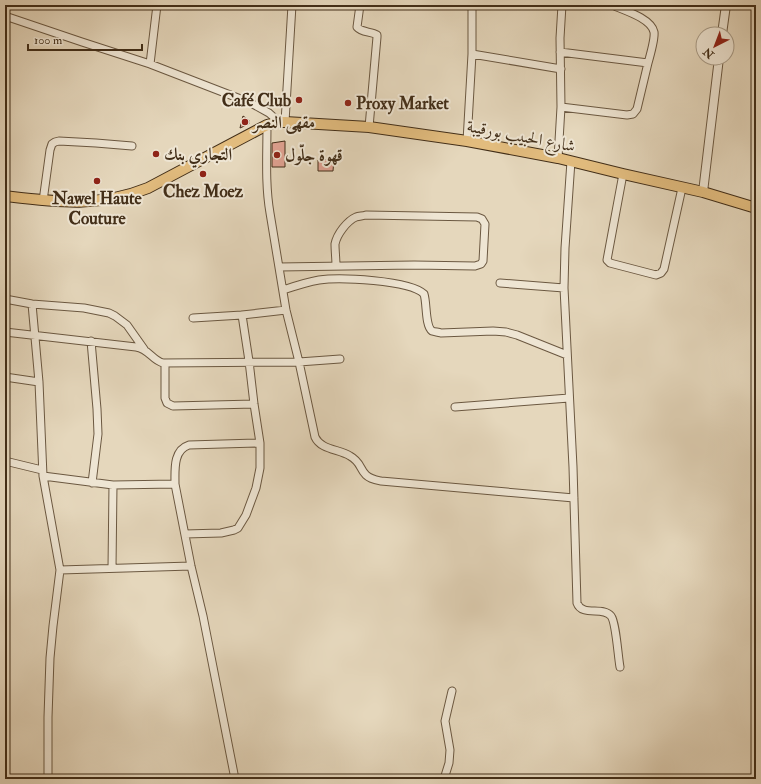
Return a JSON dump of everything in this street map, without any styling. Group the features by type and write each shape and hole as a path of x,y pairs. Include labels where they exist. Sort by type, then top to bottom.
{"main road":[{"name":"شارع الحبيب بورقيبة","path":"5,196 43,201 94,202 127,195 148,188 267,125 282,122 370,127 467,141 571,161 703,192 756,208"}],"street":[{"path":"150,64 157,5"},
{"path":"5,16 150,64 251,103 282,122 292,5"},
{"path":"360,5 357,27 361,30 377,35 370,127"},
{"path":"467,141 472,54 472,5"},
{"path":"558,158 561,107 560,23 562,5"},
{"path":"561,107 630,115 637,109 654,35 650,24 645,20 612,5"},
{"path":"723,26 726,5"},
{"path":"560,52 648,63"},
{"path":"472,54 561,69"},
{"path":"703,192 718,66"},
{"path":"267,125 266,176 268,199 286,310 317,441 323,446 344,452 353,457 359,463 365,474 381,481 574,498"},
{"path":"43,201 50,150 53,143 59,141 132,146"},
{"path":"571,161 565,248 564,288 578,605 583,609 604,612 611,616 614,624 620,667"},
{"path":"623,174 607,260 610,264 661,274 664,269 682,188"},
{"path":"279,267 414,265 479,266 482,262 485,224 477,217 366,215 356,217 346,224 336,241 336,266"},
{"path":"283,290 317,281 332,280 382,282 412,287 418,289 424,294 428,325 434,332 506,332 567,355"},
{"path":"500,283 564,288"},
{"path":"5,299 32,304 84,308 115,316 127,325 144,349 159,362 299,362 340,359"},
{"path":"32,304 39,382 42,473 60,570 51,652 48,717 48,779"},
{"path":"193,318 242,315 286,310"},
{"path":"184,534 221,533 238,528 246,516 256,488 260,468 260,443 242,315"},
{"path":"5,332 91,341 144,349"},
{"path":"91,341 98,434 92,483"},
{"path":"165,363 165,398 167,403 173,406 254,404"},
{"path":"5,377 39,382"},
{"path":"455,407 569,398"},
{"path":"235,779 203,616 174,484 177,457 180,450 189,444 260,443"},
{"path":"5,461 42,473 92,483 113,485 174,484"},
{"path":"112,568 113,485"},
{"path":"60,570 191,566"},
{"path":"444,779 450,750 445,722 452,691"}],"building":[{"name":"مقهى النصر","path":"243,116 249,120 249,124 240,128"},
{"name":"قهوة جلّول","path":"285,141 285,167 272,167 272,143"},
{"path":"334,159 333,171 318,171 318,160"}],"place":[{"name":"Café Club","path":"299,100"},
{"name":"Proxy Market","path":"348,103"},
{"name":"مقهى النصر","path":"245,122"},
{"name":"التجاري بنك","path":"156,154"},
{"name":"قهوة جلّول","path":"277,155"},
{"name":"Chez Moez","path":"203,174"},
{"name":"Nawel Haute Couture","path":"97,181"}]}
